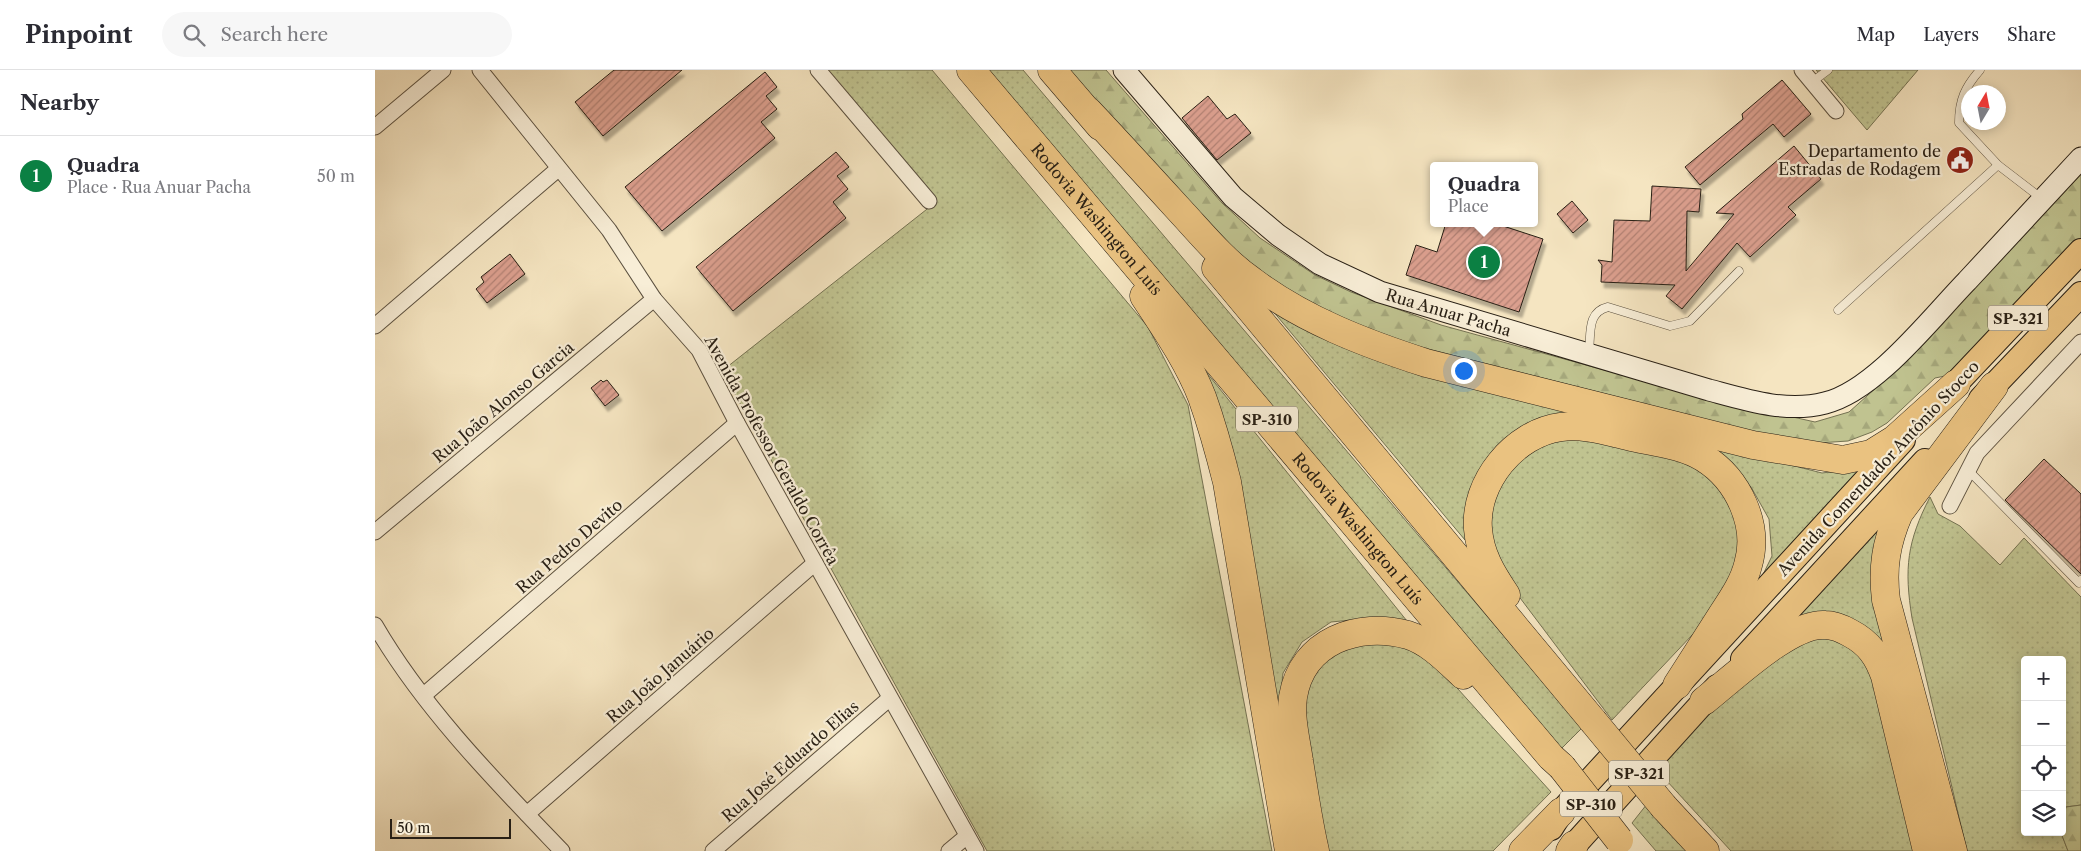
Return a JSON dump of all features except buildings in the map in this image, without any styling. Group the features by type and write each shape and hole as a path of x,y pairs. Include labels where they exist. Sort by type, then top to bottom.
{"highway":[{"name":"Rodovia Washington Luís","path":"971,70 1557,762 1624,846"},
{"name":"SP-310","path":"1052,70 1089,112 1119,152 1561,682 1705,851"},
{"path":"1003,106 1143,295 1183,358 1201,395 1215,434 1227,482 1289,851"},
{"path":"1089,112 1221,254 1250,280 1280,301 1333,328 1387,350 1426,363 1753,445 1843,460 1871,454 1895,439 1956,384"},
{"path":"1953,851 1886,600 1884,578 1885,555 1899,513 1993,386"},
{"path":"1561,682 1488,567 1482,550 1478,513 1484,491 1495,470 1512,451 1542,432 1560,427 1584,427 1679,448 1703,457 1723,472 1739,494 1748,517 1751,540 1749,565 1739,588 1677,685"},
{"path":"1705,700 1781,639 1805,628 1824,624 1842,628 1864,640 1878,658 1885,676 1927,851"},
{"path":"1315,851 1292,714 1297,682 1315,652 1333,640 1355,631 1408,636 1433,648 1470,681 1505,717 1557,762"},
{"path":"1523,851 1561,812"},
{"path":"1671,813 1711,851"}],"main road":[{"name":"Avenida Comendador Antônio Stocco","path":"1677,685 2081,251"},
{"name":"Avenida Comendador Antônio Stocco","path":"1705,700 1993,386 2081,294"},
{"name":"SP-321","path":"1534,851 1561,812 1677,685"},
{"name":"SP-321","path":"1571,849 1705,700"}],"street":[{"path":"375,127 443,70"},
{"name":"Avenida Professor Geraldo Corrêa","path":"480,70 609,230 654,299 699,350 737,423 976,851"},
{"path":"818,70 929,201"},
{"name":"Rua Anuar Pacha","path":"1124,70 1233,197 1278,235 1320,264 1380,292 1757,403 1797,407 1825,404 1849,394 1892,360 2081,158"},
{"path":"1807,76 1836,111"},
{"path":"375,326 558,169"},
{"name":"Rua João Alonso Garcia","path":"375,532 654,299"},
{"path":"1950,506 1977,453 2081,342"},
{"name":"Rua Pedro Devito","path":"424,695 737,423"},
{"name":"Rua João Januário","path":"527,814 815,563"},
{"path":"375,625 424,695 495,782 562,851"},
{"name":"Rua José Eduardo Elias","path":"713,851 890,698"},
{"path":"949,851 967,836"}],"lane":[{"path":"1807,76 1828,70"},
{"path":"1980,70 1966,85 1959,105 1959,122 1998,165 2043,199"},
{"path":"1838,310 1998,165"},
{"path":"1588,354 1594,314 1598,310 1608,307 1670,326 1679,325 1689,321 1739,271"},
{"path":"1968,470 2079,583 2081,580"}],"green space":[{"path":"826,70 932,70 1148,327 1188,405 1272,851 987,851 722,371 936,202"},
{"path":"984,70 1023,70 1582,728 1561,749"},
{"path":"1064,70 1106,70 1222,203 1260,238 1315,275 1351,292 1441,325 1695,395 1815,422 1849,412 1877,387 2081,168 2081,243 1955,374 1935,378 1887,423 1872,432 1848,441 1803,444 1365,333 1251,275"},
{"path":"1816,70 1918,70 1867,130"},
{"path":"1267,304 1387,362 1822,473 1872,467 1756,589 1772,556 1769,519 1751,487 1725,457 1568,417 1473,500 1465,540"},
{"path":"1194,357 1407,621 1372,618 1331,622 1302,642 1283,673 1279,713"},
{"path":"1590,435 1676,455 1714,473 1737,510 1744,544 1735,580 1710,616 1612,720 1496,566 1484,525 1492,490 1510,466 1547,437"},
{"path":"1930,497 1938,514 1960,526 2000,565 2024,538 2081,597 2081,805 2066,807 2066,656 2021,656 2021,836 2062,836 2068,851 1967,851 1912,618 1908,584 1909,556 1922,513"},
{"path":"1888,512 1891,666 1790,621"},
{"path":"1814,634 1850,643 1872,664 1915,851 1731,851 1655,768 1721,700 1790,643"},
{"path":"1345,638 1405,642 1439,668 1551,792 1493,851 1322,851 1297,698 1312,659"},
{"path":"1647,804 1688,851 1656,851 1632,823"},
{"path":"2081,805 2081,851 2068,851 2062,836 2066,836 2066,807"}],"place":[{"name":"Departamento de Estradas de Rodagem","path":"1960,160"},
{"name":"Quadra","path":"1484,262"}]}
